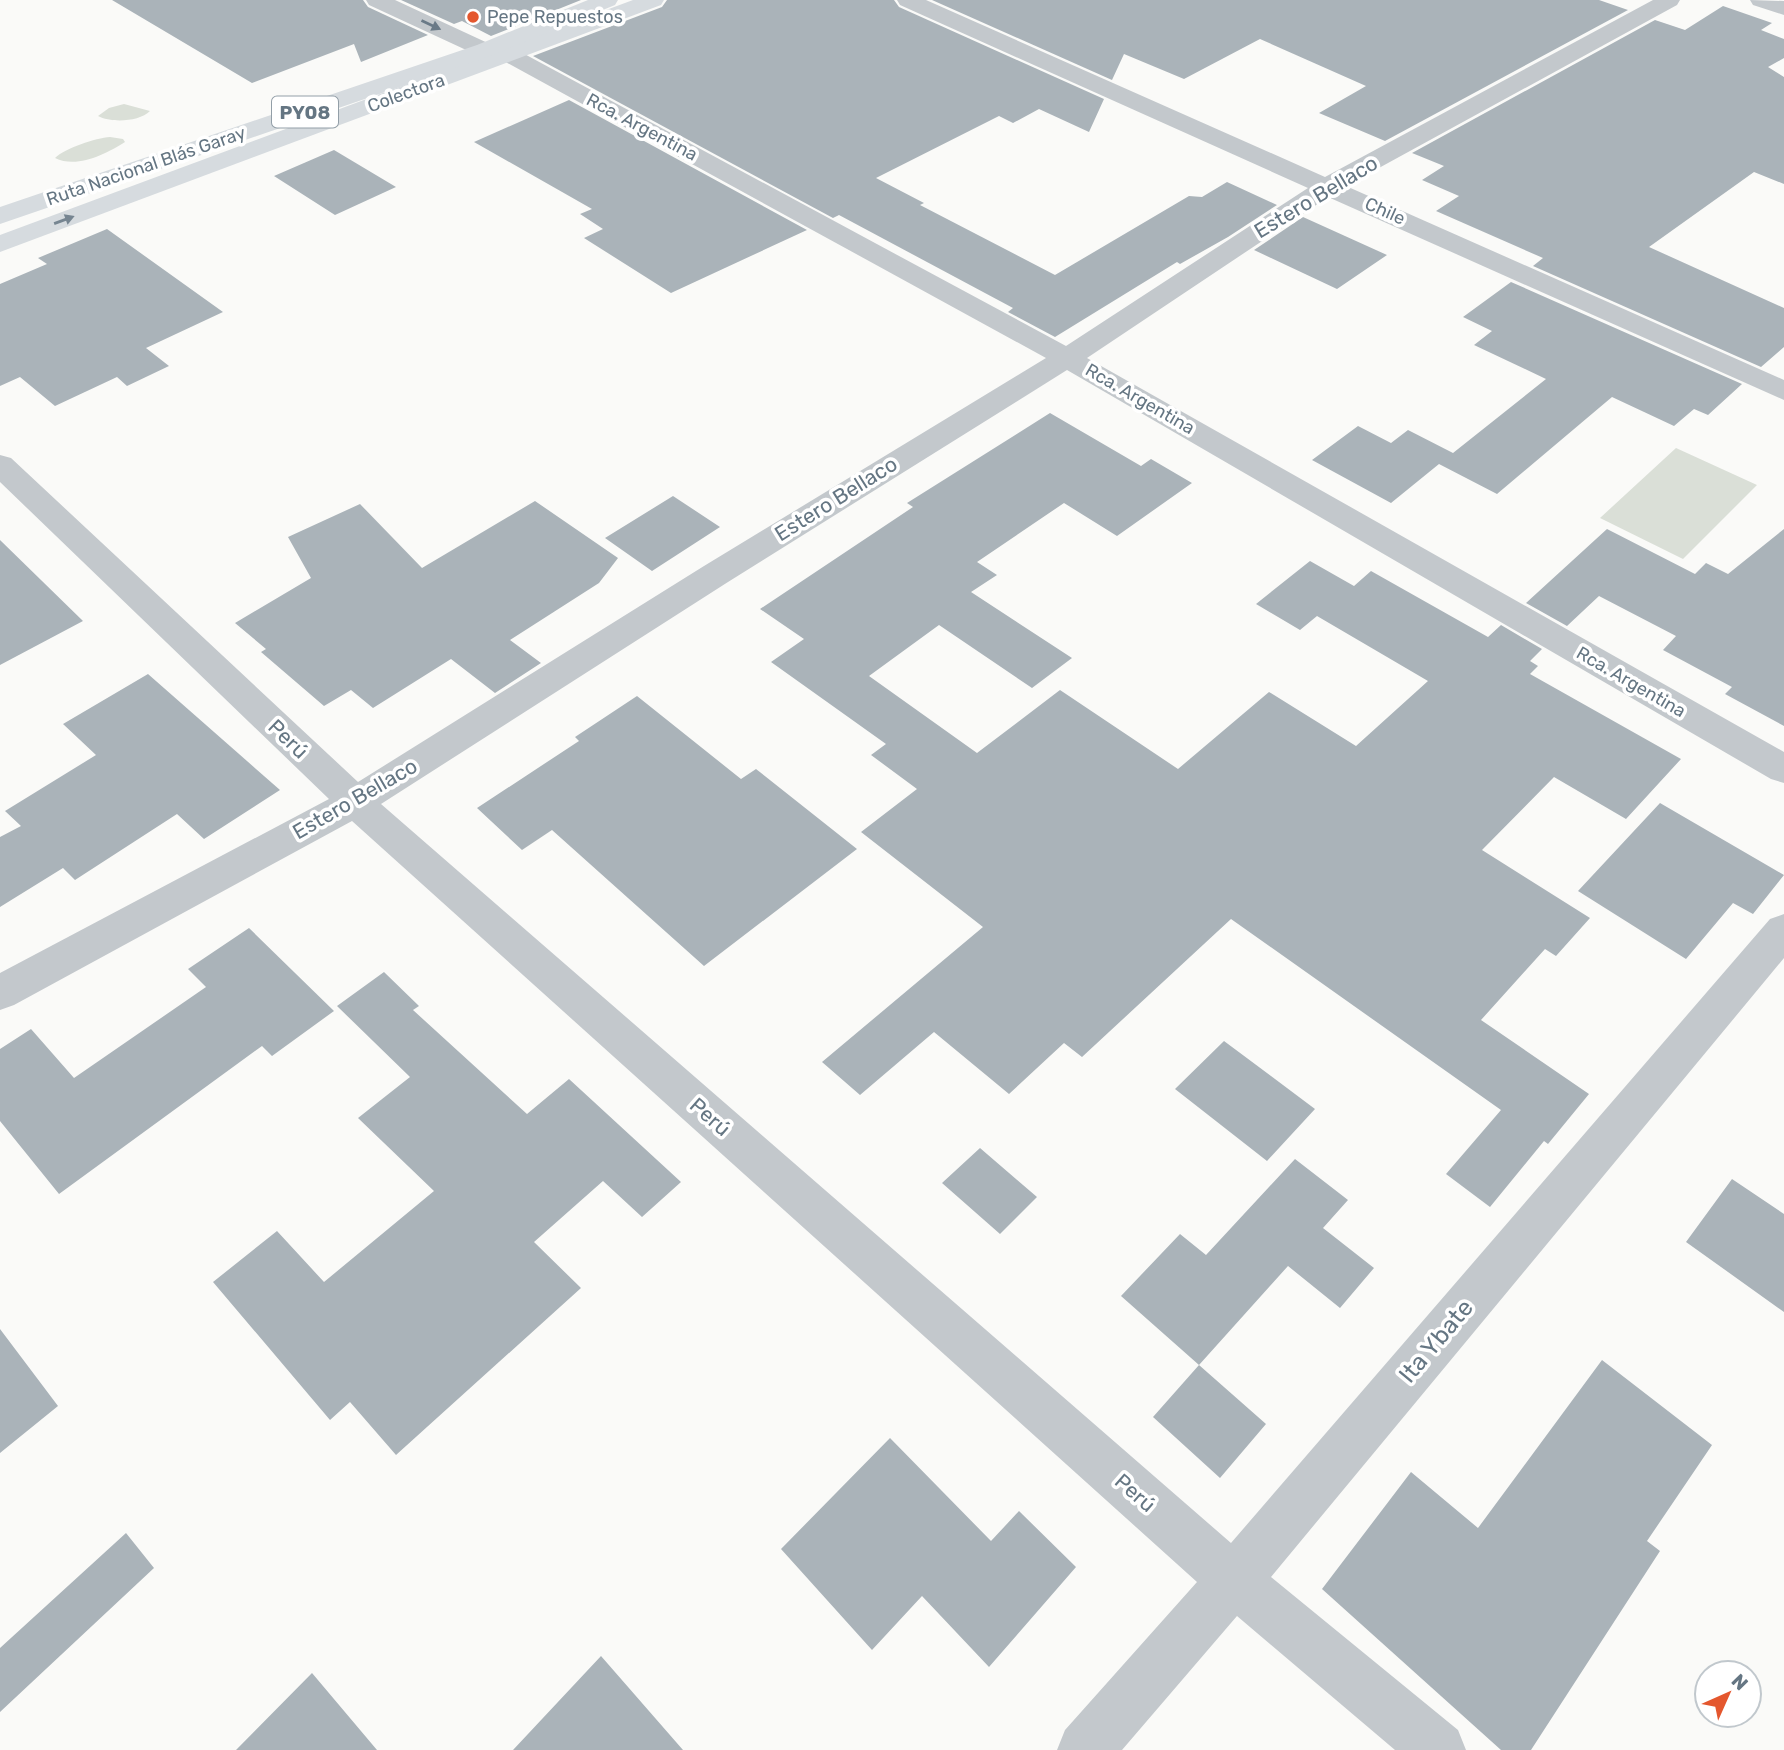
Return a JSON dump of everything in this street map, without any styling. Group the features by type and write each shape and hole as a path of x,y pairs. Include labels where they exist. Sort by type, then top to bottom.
{"main road":[{"name":"Ruta Nacional Blás Garay","path":"0,216 497,53 607,0"},
{"name":"Colectora","path":"0,244 497,53 653,0"}],"street":[{"name":"Rca. Argentina","path":"376,0 497,53 1067,358 1784,769"},
{"name":"Chile","path":"908,0 1784,391"},
{"name":"Estero Bellaco","path":"0,993 355,803 716,574 1067,358 1329,186 1669,0"},
{"path":"1761,0 1784,8"},
{"name":"Perú","path":"0,465 355,803 1234,1580 1437,1750"},
{"name":"Ita Ybate","path":"1085,1750 1234,1580 1784,930"}],"shaded area":[{"path":"124,104 150,111 125,120 110,120 98,116 109,108"},
{"path":"110,137 123,139 125,142 91,159 73,162 55,158 81,144"},
{"path":"1676,448 1757,485 1683,559 1600,518"}],"building":[{"path":"112,0 363,0 368,7 428,35 361,62 354,44 252,83"},
{"path":"401,0 581,0 491,36 462,21 454,24"},
{"path":"667,0 894,0 899,7 1104,99 1089,132 1039,109 1013,123 999,116 876,178 924,203 920,205 1055,275 1189,196 1202,197 1227,182 1277,205 1228,237 1180,264 1177,262 1055,337 1008,312 1013,308 839,215 833,218 533,56 662,7"},
{"path":"932,0 1599,0 1628,10 1385,141 1319,113 1366,86 1260,39 1184,79 1124,54 1112,80"},
{"path":"1723,6 1772,23 1761,30 1784,39 1784,58 1768,67 1784,77 1784,184 1754,172 1649,247 1784,308 1784,347 1761,367 1533,266 1543,258 1436,211 1459,196 1422,180 1444,166 1412,153 1655,20 1685,30"},
{"path":"569,100 807,230 671,293 584,238 603,229 580,214 592,209 474,142"},
{"path":"334,150 396,187 335,215 274,176"},
{"path":"1303,217 1387,255 1337,289 1254,250"},
{"path":"107,229 223,312 146,348 169,366 127,386 117,377 55,406 20,377 0,386 0,284 47,264 38,258"},
{"path":"1511,282 1742,384 1708,415 1694,409 1674,426 1612,397 1497,494 1439,464 1391,503 1312,460 1358,426 1391,443 1408,430 1453,453 1546,379 1474,345 1492,331 1463,317"},
{"path":"1050,413 1141,466 1151,459 1192,483 1117,536 1064,503 977,562 997,575 971,592 1072,658 1032,688 939,625 869,676 977,753 1060,690 1178,769 1269,692 1356,746 1428,681 1317,616 1300,630 1256,604 1310,561 1354,586 1371,571 1488,637 1501,625 1542,649 1530,661 1538,666 1530,674 1681,759 1626,819 1554,777 1482,850 1590,918 1556,956 1545,949 1481,1020 1589,1094 1548,1144 1544,1141 1490,1207 1446,1174 1501,1110 1231,919 1082,1057 1064,1043 1009,1094 934,1032 860,1095 822,1062 983,927 861,832 917,789 871,755 886,744 771,662 804,639 760,609 913,507 907,503"},
{"path":"673,496 720,527 652,571 605,538"},
{"path":"535,501 618,558 599,583 510,640 541,663 495,693 451,659 373,708 351,690 324,706 261,652 266,649 235,623 311,578 288,537 360,504 422,568"},
{"path":"1607,529 1695,574 1706,563 1728,574 1784,529 1784,726 1725,694 1732,687 1663,650 1676,636 1599,596 1567,626 1526,603"},
{"path":"0,540 83,621 0,665"},
{"path":"148,674 280,790 204,839 177,814 75,880 63,868 0,907 0,837 21,826 5,811 96,755 63,724"},
{"path":"637,696 741,779 756,769 857,849 704,966 552,830 522,850 477,808 579,741 575,737"},
{"path":"1660,803 1784,875 1753,914 1733,903 1686,959 1578,891"},
{"path":"249,928 334,1011 272,1056 262,1046 59,1194 0,1121 0,1049 31,1029 74,1078 206,987 188,969"},
{"path":"384,972 419,1006 413,1010 527,1114 569,1079 681,1182 642,1217 603,1181 534,1242 581,1288 396,1455 350,1402 330,1420 213,1282 277,1231 324,1282 434,1191 358,1118 410,1077 337,1006"},
{"path":"1224,1041 1315,1109 1267,1161 1175,1089"},
{"path":"980,1148 1037,1197 1000,1234 942,1183"},
{"path":"1295,1159 1348,1200 1323,1228 1374,1268 1340,1308 1288,1266 1199,1365 1121,1296 1180,1234 1206,1255"},
{"path":"1732,1179 1784,1214 1784,1312 1686,1242"},
{"path":"0,1329 58,1406 0,1453"},
{"path":"1602,1360 1712,1445 1647,1541 1660,1551 1531,1750 1501,1750 1322,1589 1411,1472 1478,1528"},
{"path":"1199,1365 1266,1424 1220,1478 1153,1417"},
{"path":"890,1438 991,1541 1019,1511 1076,1567 989,1667 922,1596 872,1650 781,1549"},
{"path":"126,1533 154,1568 0,1712 0,1648"},
{"path":"601,1656 683,1750 513,1750"},
{"path":"312,1673 377,1750 236,1750"}],"place":[{"name":"Pepe Repuestos","path":"473,17"}]}
